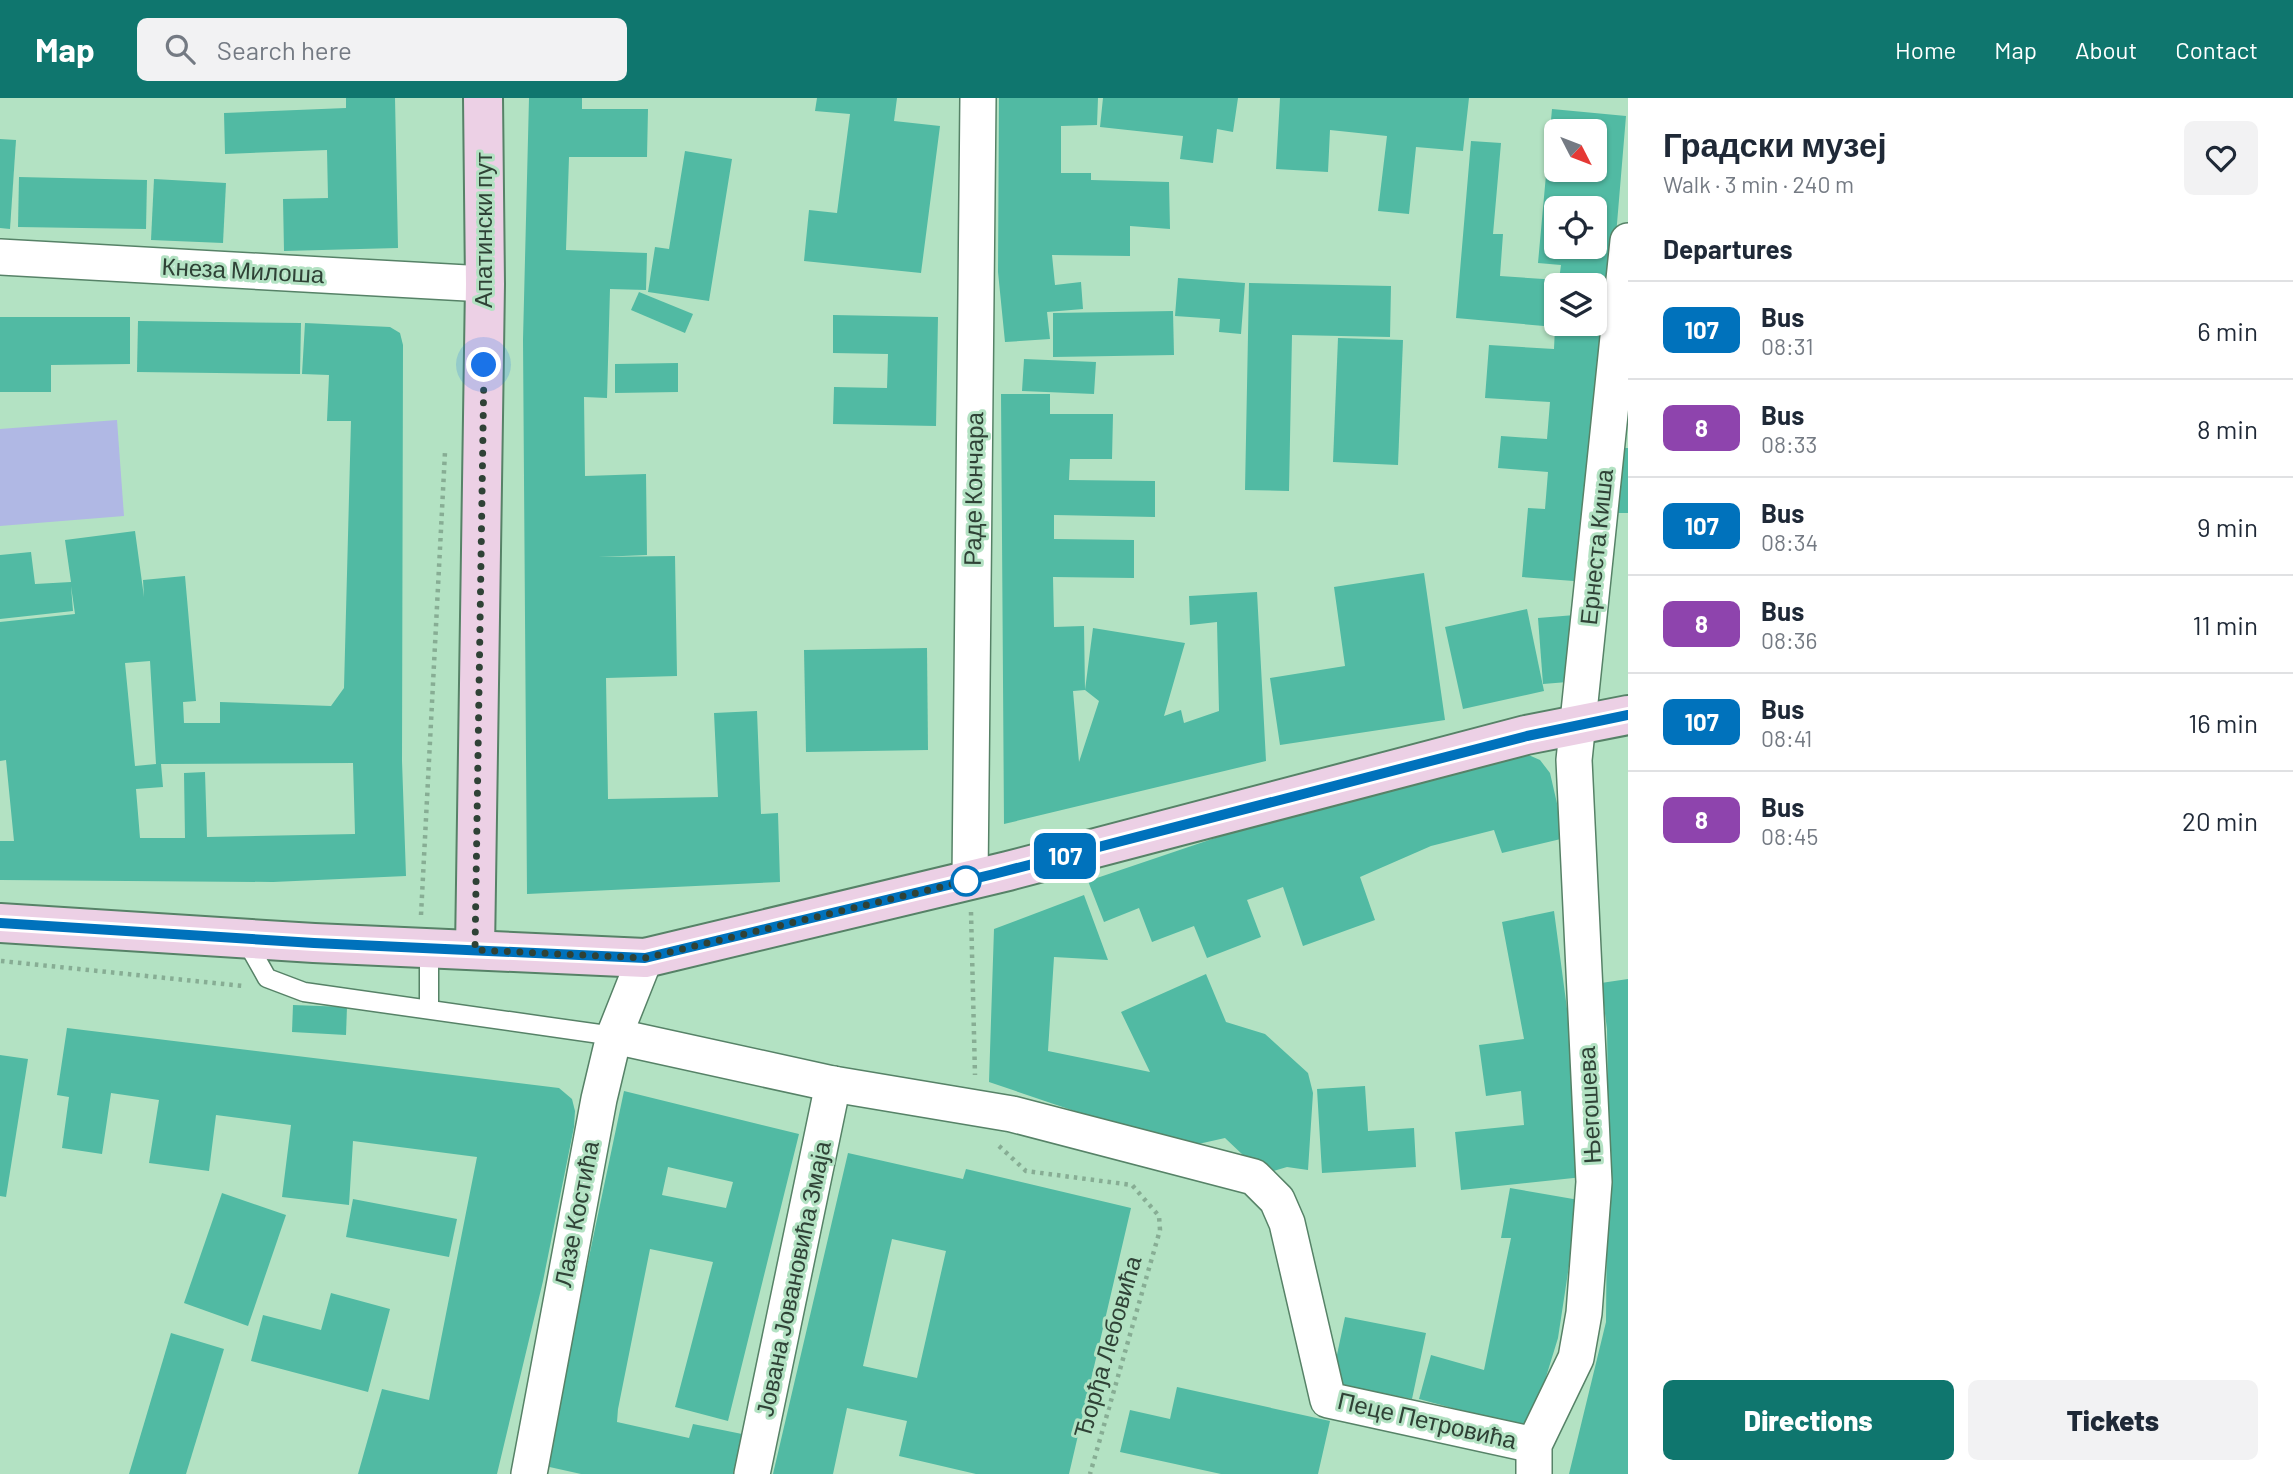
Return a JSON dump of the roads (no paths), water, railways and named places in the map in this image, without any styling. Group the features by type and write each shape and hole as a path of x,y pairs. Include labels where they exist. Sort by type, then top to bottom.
{"main road":[{"name":"Апатински пут","path":"475,950 485,284 483,98"},
{"path":"0,923 424,949 645,958 970,880 1527,736 1628,715"}],"street":[{"name":"Раде Кончара","path":"970,880 978,98"},
{"name":"Ернеста Киша","path":"1577,726 1628,241"},
{"name":"Кнеза Милоша","path":"0,257 485,284"},
{"name":"Његошева","path":"1534,1460 1576,1358 1584,1313 1594,1182 1574,760 1577,726"},
{"name":"Лазе Костића","path":"528,1474 596,1112 614,1036 645,958"},
{"path":"614,1036 834,1084"},
{"name":"Пеце Петровића","path":"834,1084 1012,1114 1254,1177 1270,1190 1282,1211 1328,1400 1534,1460"},
{"name":"Јована Јовановића Змаја","path":"752,1474 834,1084"}],"lane":[{"path":"245,939 267,978 304,992 614,1036"},
{"path":"424,949 429,1009"}]}
